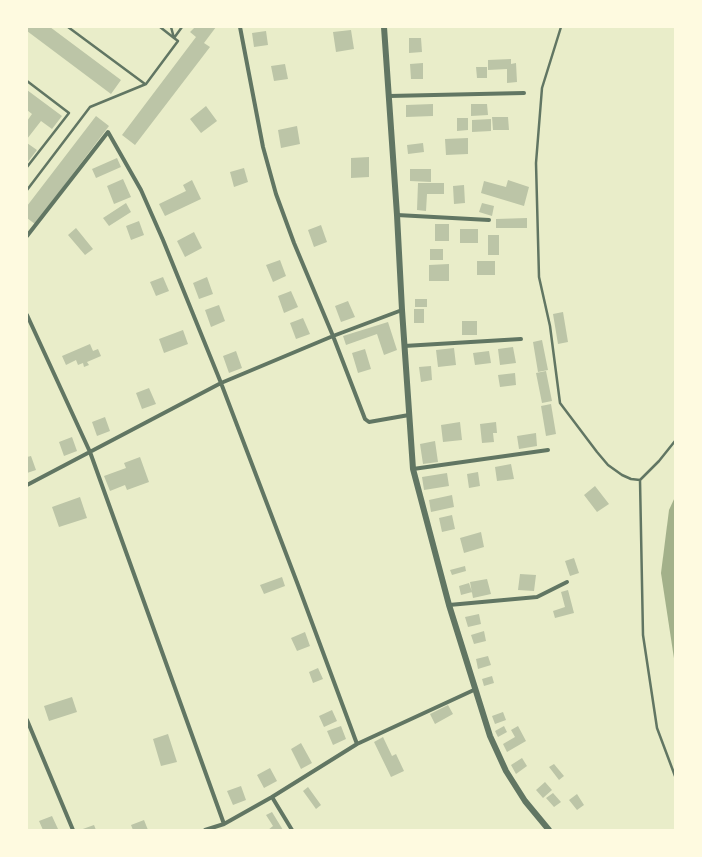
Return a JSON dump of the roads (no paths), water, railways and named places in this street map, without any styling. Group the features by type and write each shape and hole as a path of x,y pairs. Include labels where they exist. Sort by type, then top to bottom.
{"street":[{"path":"240,27 264,147 276,194 294,243 333,336 366,421 369,422 410,415"},
{"path":"384,27 397,215 404,346 414,469 449,605 490,736 506,770 525,801 549,830"},
{"path":"389,96 524,93"},
{"path":"27,236 108,132 142,190 163,240 221,383 357,744"},
{"path":"397,215 489,220"},
{"path":"27,485 221,383 333,336 402,310"},
{"path":"27,315 90,452 224,824"},
{"path":"404,346 521,339"},
{"path":"414,469 548,450"},
{"path":"449,605 537,597 567,582"},
{"path":"205,830 224,824 272,797 357,744 476,689"},
{"path":"27,720 73,830"},
{"path":"272,797 292,830"}],"lane":[{"path":"68,27 146,84"},
{"path":"27,190 90,107 146,84 178,41 160,27"},
{"path":"171,27 174,38"},
{"path":"174,38 182,27"},
{"path":"561,27 542,88 536,163 539,277 550,326 560,403 608,465 622,475 631,479 640,480"},
{"path":"27,81 69,113 27,168"},
{"path":"675,441 659,461 640,480 643,635 657,728 675,776"}]}
